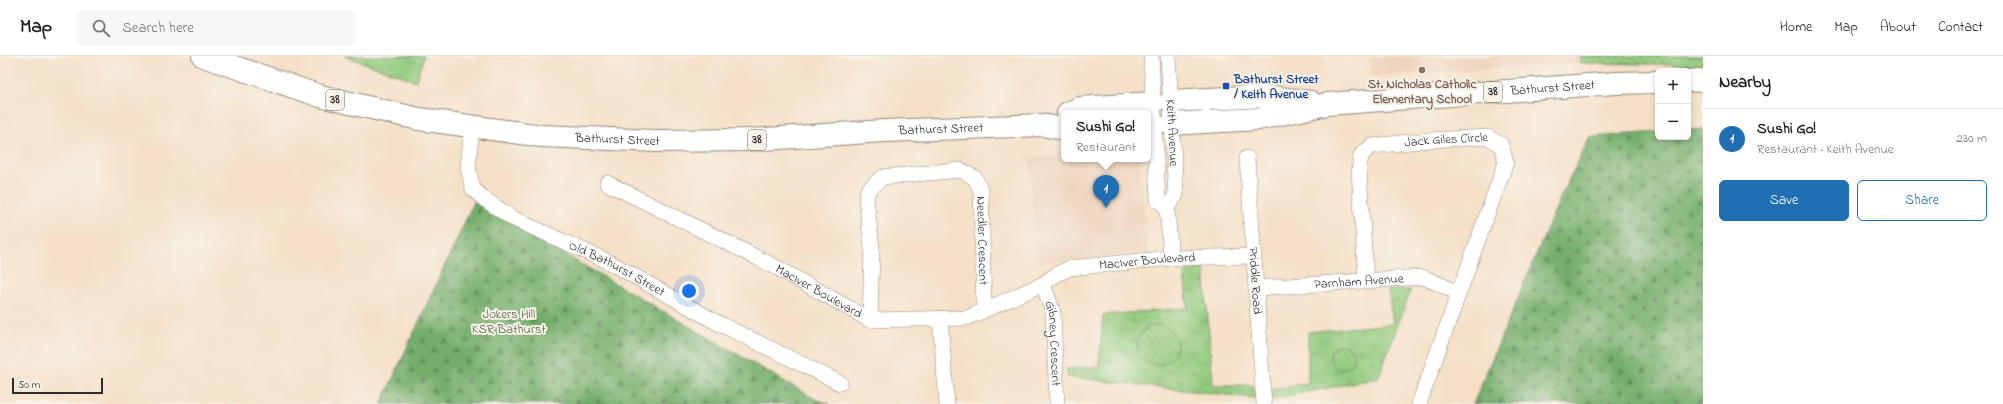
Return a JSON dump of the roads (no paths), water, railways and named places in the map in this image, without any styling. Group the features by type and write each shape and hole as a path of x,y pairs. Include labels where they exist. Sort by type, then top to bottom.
{"main road":[{"name":"Bathurst Street","path":"203,56 320,96 419,119 542,136 656,141 749,140 884,131 1042,125 1061,128"},
{"path":"1691,81 1703,80"},
{"name":"Bathurst Street","path":"1158,125 1258,119 1327,104 1616,83 1655,82"},
{"name":"Bathurst Street","path":"1075,110 1080,108 1264,96 1327,104"},
{"name":"Bathurst Street","path":"1042,125 1061,116"}],"street":[{"name":"Keith Avenue","path":"1151,56 1162,102"},
{"name":"Keith Avenue","path":"1168,56 1158,125 1158,200 1167,207 1172,258"},
{"name":"Old Bathurst Street","path":"472,127 468,168 473,188 484,199 512,218 611,263 716,322 840,384"},
{"name":"Jack Giles Circle","path":"1366,280 1359,170 1361,155 1372,146 1488,137 1501,145 1506,162 1459,293"},
{"name":"Priddle Road","path":"1247,158 1264,404"},
{"name":"Needler Crescent","path":"870,320 872,248 866,198 868,190 883,177 960,170 975,178 980,192 984,310"},
{"name":"MacIver Boulevard","path":"607,183 774,266 870,320 967,318 1043,284 1057,274 1070,268 1172,258 1253,256"},
{"name":"Parnham Avenue","path":"1256,288 1366,280 1423,278 1459,293"},
{"name":"Gibney Crescent","path":"1043,284 1053,312 1057,404"},
{"path":"1419,404 1459,293"},
{"path":"940,318 947,404"}],"place":[{"name":"St. Nicholas Catholic Elementary School","path":"1422,70"},
{"name":"Bathurst Street / Keith Avenue","path":"1226,86"},
{"name":"Sushi Go!","path":"1106,208"}],"park label":[{"name":"Jokers Hill KSR Bathurst","path":"509,322"}]}
